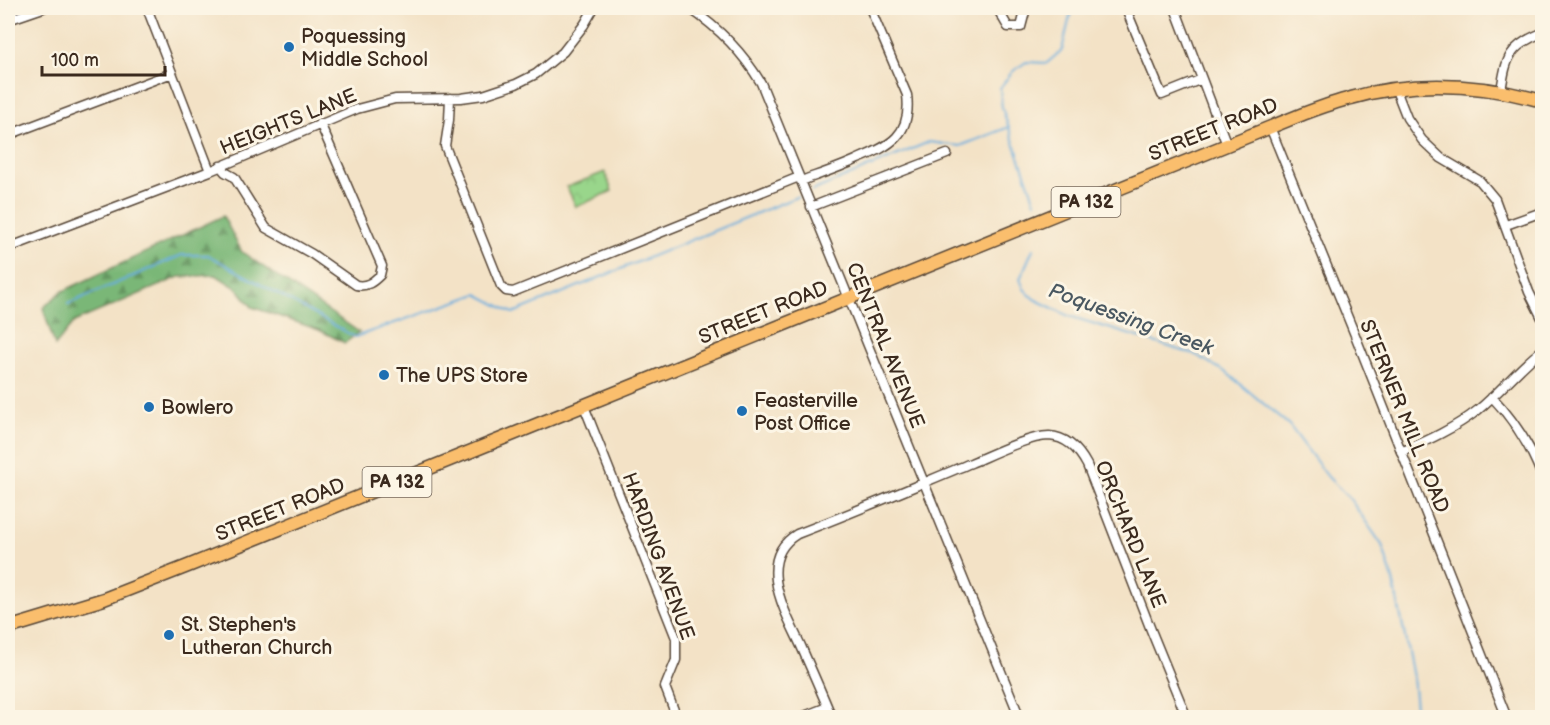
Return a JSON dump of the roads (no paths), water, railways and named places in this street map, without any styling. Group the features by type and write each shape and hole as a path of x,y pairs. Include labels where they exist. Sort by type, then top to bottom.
{"main road":[{"name":"STREET ROAD","path":"8,628 135,588 1303,114 1352,98 1396,90 1440,86 1501,91 1542,100"}],"street":[{"path":"8,20 43,8"},
{"path":"147,8 210,171"},
{"name":"HEIGHTS LANE","path":"8,248 210,171 357,109 395,99 461,98 494,92 516,84 536,74 571,44 594,8"},
{"name":"CENTRAL AVENUE","path":"689,8 713,24 731,41 750,64 761,83 1020,717"},
{"path":"450,98 445,146 501,286 506,291 513,292 800,179 883,149 896,139 905,123 908,111 907,95 870,8"},
{"path":"997,8 1008,27 1021,27 1026,8"},
{"path":"1128,8 1128,14 1162,95 1202,79"},
{"path":"1175,8 1227,145"},
{"path":"1501,91 1505,63 1509,56 1521,43 1542,33"},
{"path":"8,135 172,73"},
{"path":"1396,90 1407,118 1422,140 1442,158 1480,181 1495,199 1529,292 1542,318"},
{"path":"220,166 234,177 266,228 312,254 356,285 368,285 380,275 382,266 320,123"},
{"name":"STERNER MILL ROAD","path":"1270,128 1507,717"},
{"path":"811,207 947,154"},
{"path":"1506,225 1542,212"},
{"path":"1401,452 1441,435 1468,417 1542,350"},
{"path":"1492,397 1518,427 1533,452 1542,476"},
{"name":"HARDING AVENUE","path":"584,406 676,638 676,660 665,687 677,717"},
{"name":"ORCHARD LANE","path":"832,717 782,606 776,579 777,556 784,544 796,534 925,482 1039,437 1055,437 1071,445 1082,455 1087,465 1187,717"},
{"path":"799,717 827,707"}],"waterway":[{"path":"1035,202 1002,108 1000,88 1012,72 1026,62 1047,63 1062,50 1072,8"},
{"path":"812,191 929,142 960,146 1009,127"},
{"path":"68,304 182,255 208,255 355,337 477,294 513,313 799,196"},
{"name":"Poquessing Creek","path":"1033,249 1020,279 1024,289 1034,299 1069,316 1196,355 1227,373 1289,425 1328,477 1350,499 1382,545 1393,580 1413,677 1417,718"}],"place":[{"name":"Poquessing Middle School","path":"289,47"},
{"name":"The UPS Store","path":"384,375"},
{"name":"Bowlero","path":"149,407"},
{"name":"Feasterville Post Office","path":"742,411"},
{"name":"St. Stephen's Lutheran Church","path":"169,635"}]}
